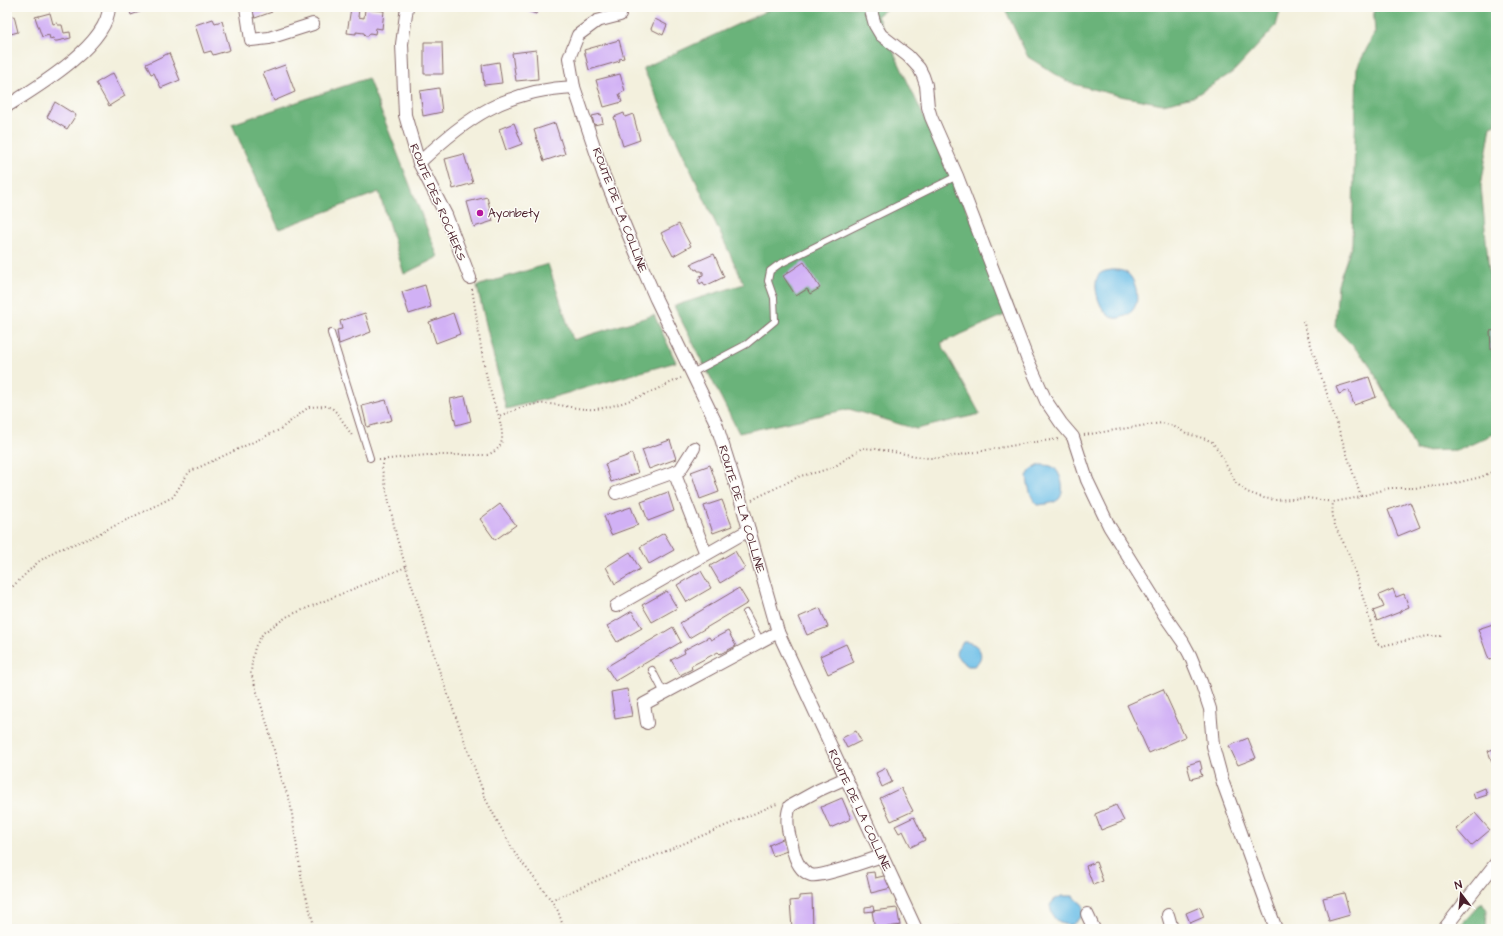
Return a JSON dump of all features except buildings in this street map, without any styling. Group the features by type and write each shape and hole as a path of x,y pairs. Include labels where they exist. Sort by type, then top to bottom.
{"street":[{"path":"7,106 33,90 76,58 98,34 108,13 109,7"},
{"path":"246,7 251,40 269,38 313,24"},
{"name":"ROUTE DES ROCHERS","path":"407,7 402,44 405,115 419,163 446,215 470,278"},
{"path":"870,7 875,25 881,35 908,56 923,76 926,85 928,107 931,118 957,176 1027,358 1046,401 1061,423 1073,437 1080,462 1095,500 1130,560 1183,642 1201,682 1210,709 1213,746 1217,761 1276,929"},
{"name":"ROUTE DE LA COLLINE","path":"620,15 597,20 578,35 570,58 574,86 604,176 634,248 656,299 716,423 742,505 778,632 916,929"},
{"path":"419,163 443,140 464,123 502,101 554,87 574,86"},
{"path":"616,493 680,470 694,448"},
{"path":"674,472 706,554"},
{"path":"616,606 749,530"},
{"path":"647,723 644,704 778,632"},
{"path":"846,778 819,790 790,806 787,814 788,831 795,860 804,871 812,875 834,871 882,856"},
{"path":"1444,929 1496,863"},
{"path":"1087,914 1094,929"},
{"path":"1168,915 1172,929"}],"lane":[{"path":"692,373 747,344 775,321 774,298 768,281 770,272 778,265 957,176"},
{"path":"331,333 370,458"},
{"path":"746,613 761,642"},
{"path":"652,670 664,693"}],"path":[{"path":"370,458 384,460 427,456 487,455 495,452 500,447 503,438 500,416 487,374 470,278"},
{"path":"1303,321 1361,497"},
{"path":"500,416 520,408 549,404 583,410 614,405 692,373"},
{"path":"7,592 38,562 55,552 90,538 173,497 189,472 279,430 309,407 326,406 333,409 338,414 356,442"},
{"path":"742,505 800,476 834,467 862,448 872,448 928,458 942,458 1027,442 1073,437 1162,423 1212,442 1236,483 1247,492 1275,500 1308,498 1333,502 1361,497 1390,488 1414,488 1448,485 1481,477 1496,470"},
{"path":"384,460 382,469 397,539 439,670 486,800 514,852 558,911 564,929"},
{"path":"1333,502 1332,512 1335,528 1350,557 1375,640 1378,644 1381,646 1428,636 1442,636"},
{"path":"315,929 302,881 290,801 282,781 268,727 251,674 255,647 263,633 288,616 406,567"},
{"path":"551,900 785,801"}],"green space":[{"path":"775,7 889,7 877,16 1014,311 941,343 980,414 916,429 849,409 739,433 674,306 744,284 643,68"},
{"path":"1004,7 1281,7 1276,26 1233,72 1193,97 1163,104 1120,96 1070,83 1028,57"},
{"path":"1373,7 1496,7 1496,124 1491,126 1481,186 1490,282 1496,300 1496,433 1459,450 1416,451 1407,431 1367,361 1335,327 1338,284 1352,244 1357,68 1375,32"},
{"path":"368,78 438,257 404,274 379,192 279,229 232,124"},
{"path":"548,264 573,340 654,315 676,362 506,409 477,286"},
{"path":"1482,902 1487,910 1486,929 1457,929"}],"water":[{"path":"1112,270 1127,273 1132,279 1137,292 1137,300 1134,308 1127,315 1119,318 1113,318 1103,310 1098,299 1096,286 1096,281 1099,274"},
{"path":"1040,465 1050,466 1056,469 1062,482 1062,491 1061,496 1057,501 1049,504 1038,505 1031,496 1027,476 1031,470"},
{"path":"963,642 973,644 977,647 981,654 978,662 974,666 968,666 960,660 956,654"},
{"path":"1062,896 1073,896 1083,905 1083,915 1072,925 1059,922 1052,914 1050,905 1054,900"}],"place":[{"name":"Ayonbety","path":"480,213"}]}
